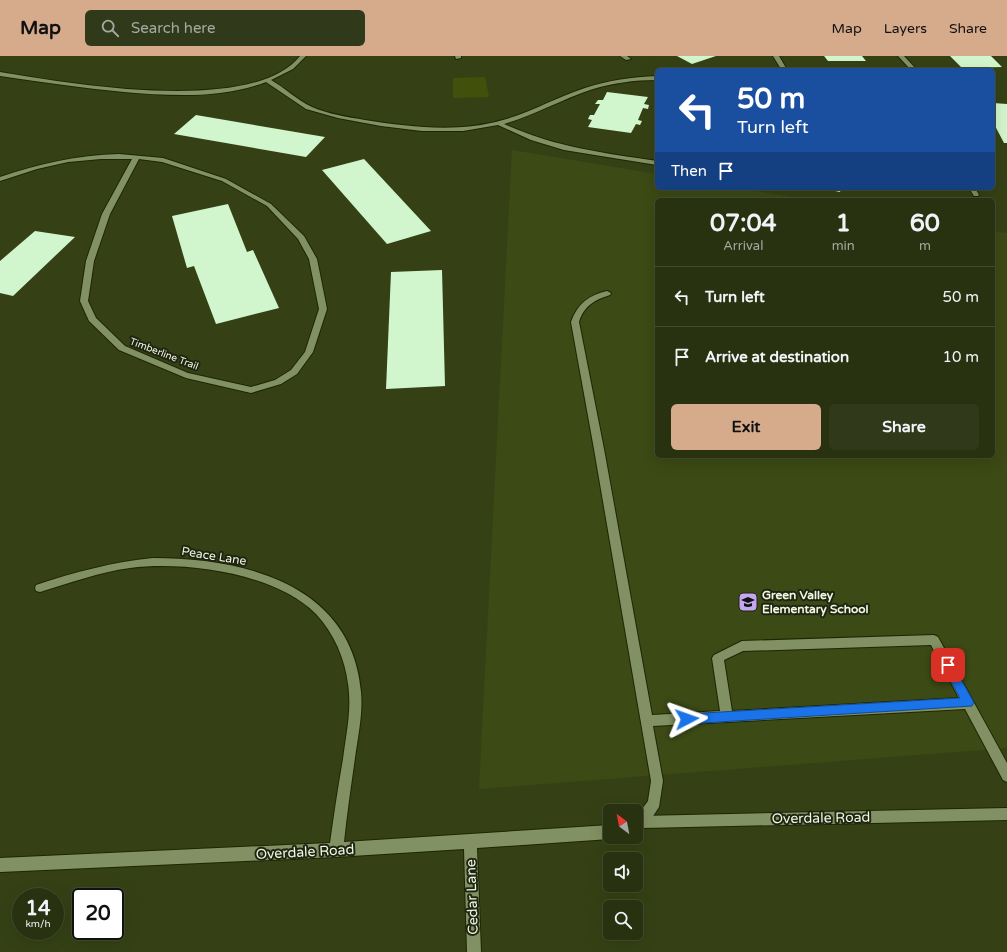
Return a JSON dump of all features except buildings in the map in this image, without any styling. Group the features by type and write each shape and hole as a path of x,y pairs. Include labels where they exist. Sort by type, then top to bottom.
{"street":[{"path":"0,74 70,84 160,93 211,92 235,89 267,80 289,70 298,63 303,56"},
{"path":"776,56 782,68"},
{"path":"901,56 912,68"},
{"path":"267,80 302,104 338,117 418,130 443,130 467,129 500,124 592,86 634,78 655,78"},
{"path":"500,124 528,137 554,145 583,152 655,163"},
{"name":"Timberline Trail","path":"0,179 70,159 99,156 138,157 163,160 224,180 269,205 301,238 314,260 323,309 310,352 294,372 278,382 251,390 186,375 122,348 92,319 84,301 90,261 106,214 131,166 138,157"},
{"path":"973,190 976,195"},
{"path":"608,293 596,297 584,304 578,311 575,322 599,449 657,781 654,803 643,818"},
{"name":"Peace Lane","path":"40,588 82,574 131,564 170,562 245,572 280,585 311,603 329,622 345,650 354,682 356,711 336,850"},
{"path":"727,716 718,658 742,646 934,640 1007,776"},
{"path":"646,721 968,703"},
{"name":"Overdale Road","path":"643,823 1007,814"},
{"name":"Overdale Road","path":"0,865 470,843 603,833"},
{"name":"Cedar Lane","path":"470,843 474,952"}],"shaded area":[{"path":"485,77 489,97 453,98 453,78"},
{"name":"Green Valley Elementary School","path":"512,150 655,174 655,190 751,190 798,198 655,198 655,458 995,458 995,231 1007,233 1007,748 479,789"}],"place":[{"name":"Green Valley Elementary School","path":"748,602"}],"route":[{"path":"687,719 968,703 948,665"}]}
